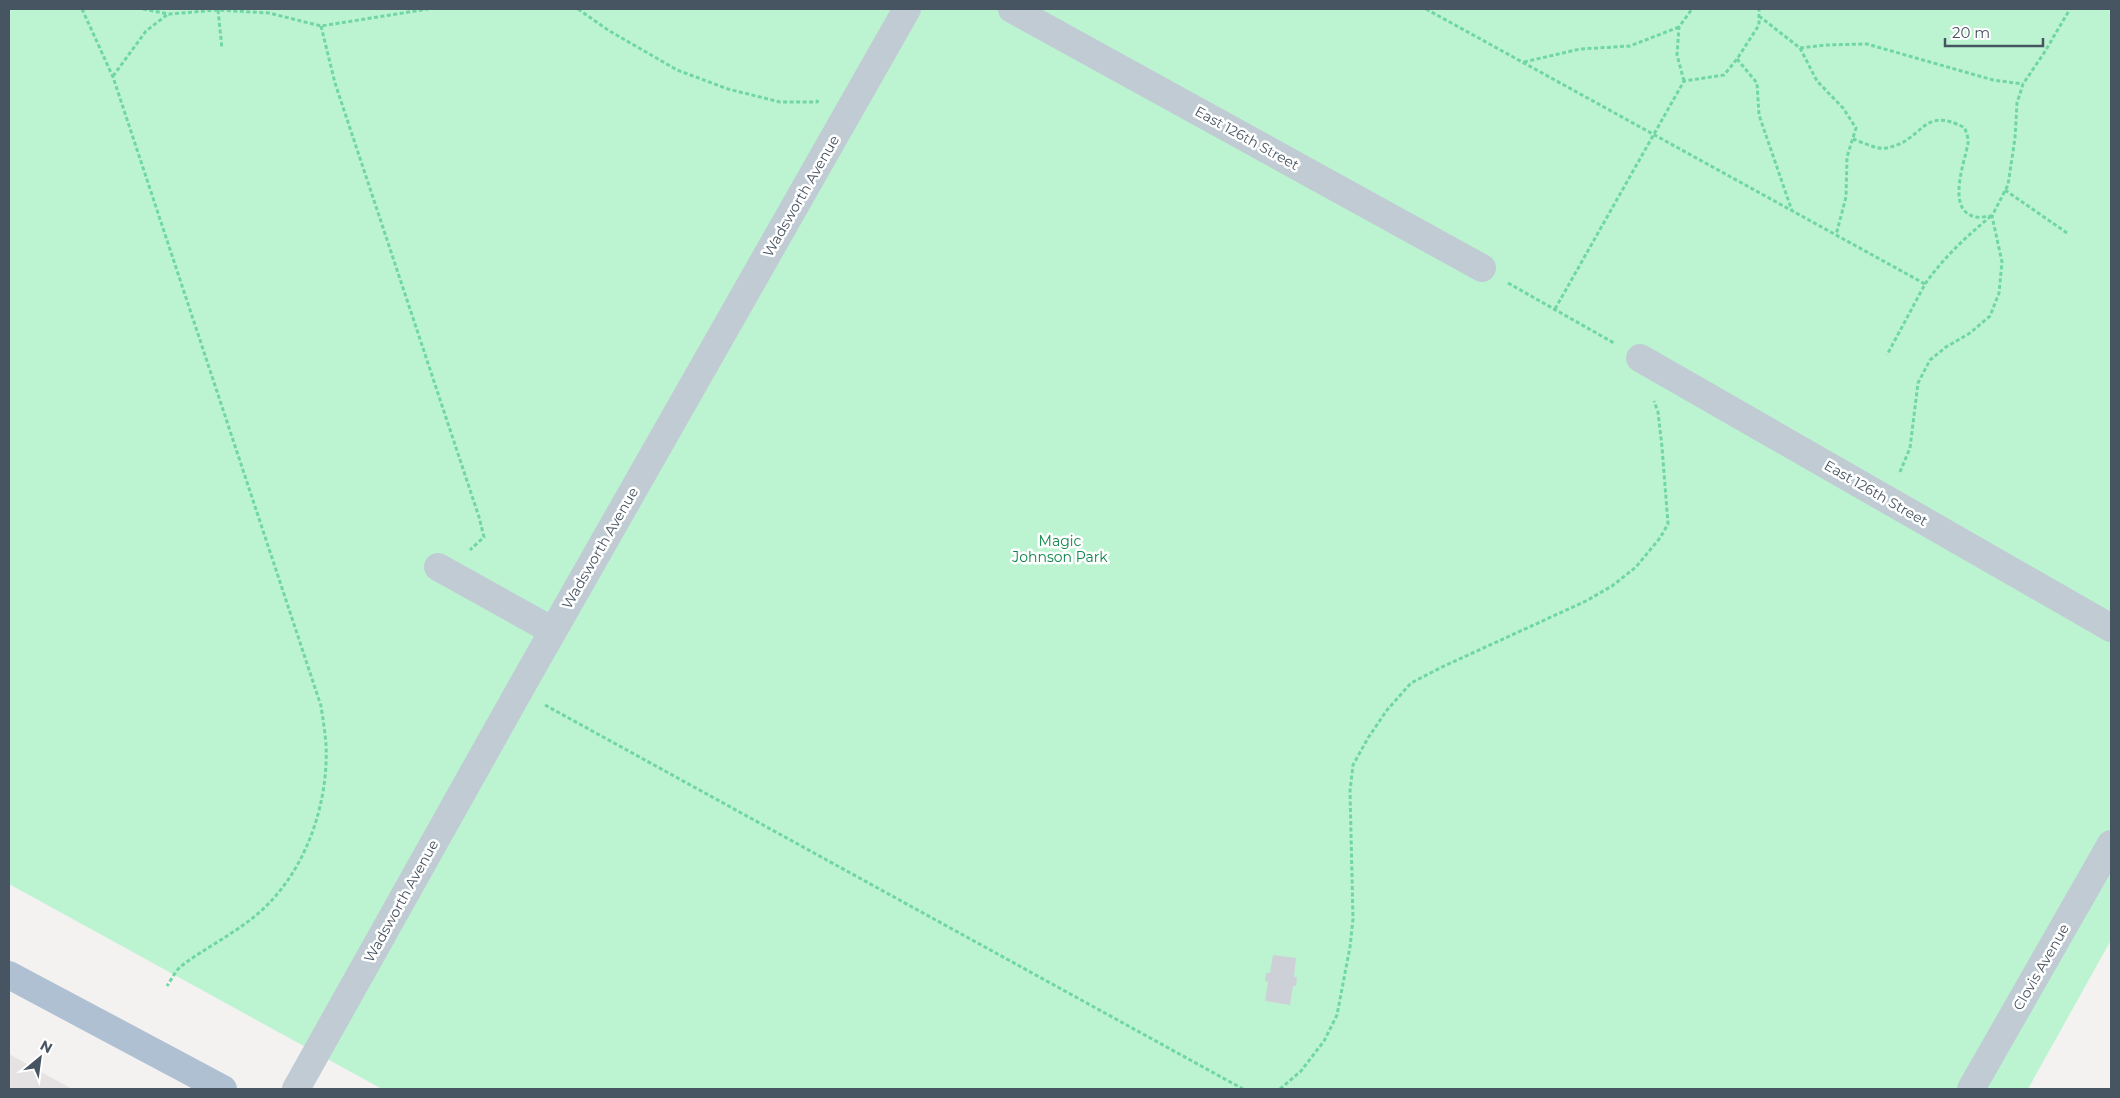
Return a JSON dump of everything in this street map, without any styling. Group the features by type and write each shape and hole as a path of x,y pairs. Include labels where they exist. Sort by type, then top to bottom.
{"main road":[{"path":"9,975 223,1089"}],"street":[{"name":"Wadsworth Avenue","path":"296,1089 519,691 907,9"},
{"name":"East 126th Street","path":"1012,9 1482,268"},
{"name":"East 126th Street","path":"1640,358 2111,628"},
{"path":"446,571 553,631"},
{"name":"Clovis Avenue","path":"1971,1089 2111,844"}],"path":[{"path":"82,9 113,77 321,706 326,745 324,786 314,829 292,875 273,900 251,919 179,968 167,986"},
{"path":"143,9 169,14 218,10 269,14 321,26 428,9"},
{"path":"578,9 608,30 677,70 728,89 780,102 817,102 822,95"},
{"path":"1426,9 1924,284"},
{"path":"1555,309 1684,81 1677,55 1679,27 1692,9"},
{"path":"1684,81 1724,75 1738,59 1759,25 1759,9"},
{"path":"1887,355 1924,284 1943,259 1962,240 1992,216 2008,185 2016,138 2017,103 2023,84 2070,9"},
{"path":"218,10 222,49"},
{"path":"113,77 146,31 169,14"},
{"path":"1759,15 1800,48 1817,81 1844,108 1856,128 1848,157 1846,197 1836,235"},
{"path":"321,26 335,83 484,537 446,571"},
{"path":"1523,62 1580,50 1630,46 1679,27"},
{"path":"1800,48 1867,44 1994,80 2023,84"},
{"path":"1738,59 1757,83 1760,115 1793,211"},
{"path":"1853,139 1885,149 1912,138 1930,121 1949,119 1964,128 1968,141 1959,180 1960,200 1966,212 1971,215 1976,217 1992,216"},
{"path":"2005,190 2068,233"},
{"path":"1888,500 1910,448 1918,383 1930,360 1946,347 1970,334 1990,316 1999,293 2002,262 1992,216"},
{"path":"1280,1089 1306,1064 1324,1041 1337,1015 1350,947 1353,919 1350,791 1353,765 1382,717 1412,683 1442,667 1586,601 1612,586 1636,567 1660,538 1668,524 1658,412 1640,358 1482,268"},
{"path":"519,691 1243,1089"}],"shaded area":[{"path":"9,1054 72,1089 9,1089"}],"green space":[{"name":"Magic Johnson Park","path":"9,9 2111,9 2111,940 2028,1089 382,1089 9,884"}],"building":[{"path":"1273,955 1296,958 1294,977 1297,977 1296,986 1293,986 1290,1005 1265,1001 1268,982 1265,981 1266,973 1270,973"}]}
